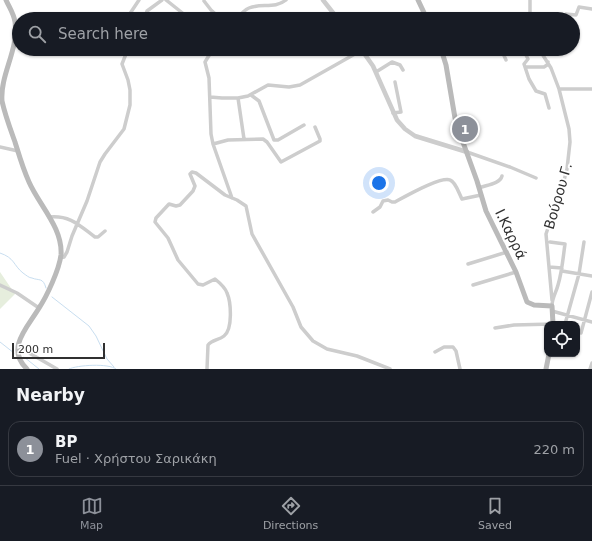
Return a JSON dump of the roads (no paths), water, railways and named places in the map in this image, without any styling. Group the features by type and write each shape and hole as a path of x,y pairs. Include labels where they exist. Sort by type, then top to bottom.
{"main road":[{"path":"6,0 12,14"},
{"path":"418,0 424,12"},
{"path":"12,46 1,79 0,94 4,112 29,182 49,217 59,239 60,258 56,274 39,308 21,334 18,345 20,361 27,369"},
{"name":"Ι.Καρρά","path":"443,56 455,118 491,224 507,252 528,304 552,306"},
{"path":"552,306 553,321"},
{"path":"546,369 548,357"}],"street":[{"path":"131,12 139,0"},
{"path":"146,12 147,10 162,0"},
{"path":"166,0 181,12"},
{"path":"243,12 249,8 262,5 277,5 286,0"},
{"path":"323,0 332,12"},
{"path":"530,0 530,12"},
{"path":"204,1 213,12"},
{"path":"577,12 579,7 592,9"},
{"path":"60,258 64,257 67,252 100,162 124,129 130,105 129,83 122,64 125,56"},
{"path":"209,56 205,62 209,78 211,134 213,144 232,198"},
{"path":"210,97 238,98 251,95 268,85 290,87 300,85 351,56"},
{"path":"366,56 376,72 393,113 400,125 413,135 510,167 536,178"},
{"path":"504,56 506,60"},
{"path":"526,56 528,59 524,63 534,89 545,94 549,108"},
{"name":"Βούρου Γ.","path":"544,56 554,74 559,89 569,129 570,147 565,178 546,234 552,306"},
{"path":"376,72 392,62 400,65 403,70"},
{"path":"526,67 544,67 548,62"},
{"path":"393,113 401,112 395,82"},
{"path":"559,89 592,89"},
{"path":"251,95 259,101 274,140 278,140 304,126"},
{"path":"238,98 244,139"},
{"path":"213,144 226,140 264,140 281,162 320,141 315,127"},
{"path":"0,147 18,151"},
{"path":"207,369 208,345 210,342 224,336 227,333 231,317 228,296 224,287 215,279 203,286 198,284 178,260 168,238 155,224 156,218 169,204 176,206 181,205 193,191 195,186 190,174 192,172 196,173 225,195 243,204 246,208 255,239 293,307 301,327 313,341 327,349 357,356 390,369"},
{"path":"479,188 498,182 502,176"},
{"path":"373,212 380,207 382,201 388,200 395,202 421,188 446,180 454,182 462,199 481,195"},
{"path":"49,217 56,216 66,218 78,224 95,238 105,230"},
{"path":"550,242 565,244 562,270 552,306 567,315 592,322"},
{"path":"566,321 579,274 584,242"},
{"path":"468,264 507,252"},
{"path":"549,267 592,276"},
{"path":"473,285 516,272"},
{"path":"0,285 17,293 39,308"},
{"path":"581,334 592,292"},
{"path":"495,328 514,325 544,324"},
{"path":"18,345 57,369"},
{"path":"435,352 444,347 453,347 456,351 460,369"},
{"path":"590,369 592,363"}],"waterway":[{"path":"0,253 9,257 20,270 31,278 44,282 46,288"},
{"path":"52,297 89,326 96,336 107,359 114,367"},
{"path":"0,342 14,353"},
{"path":"24,357 39,369"},
{"path":"69,369 79,366 93,365 107,366 116,369"}],"place":[{"name":"BP","path":"465,129"}]}
